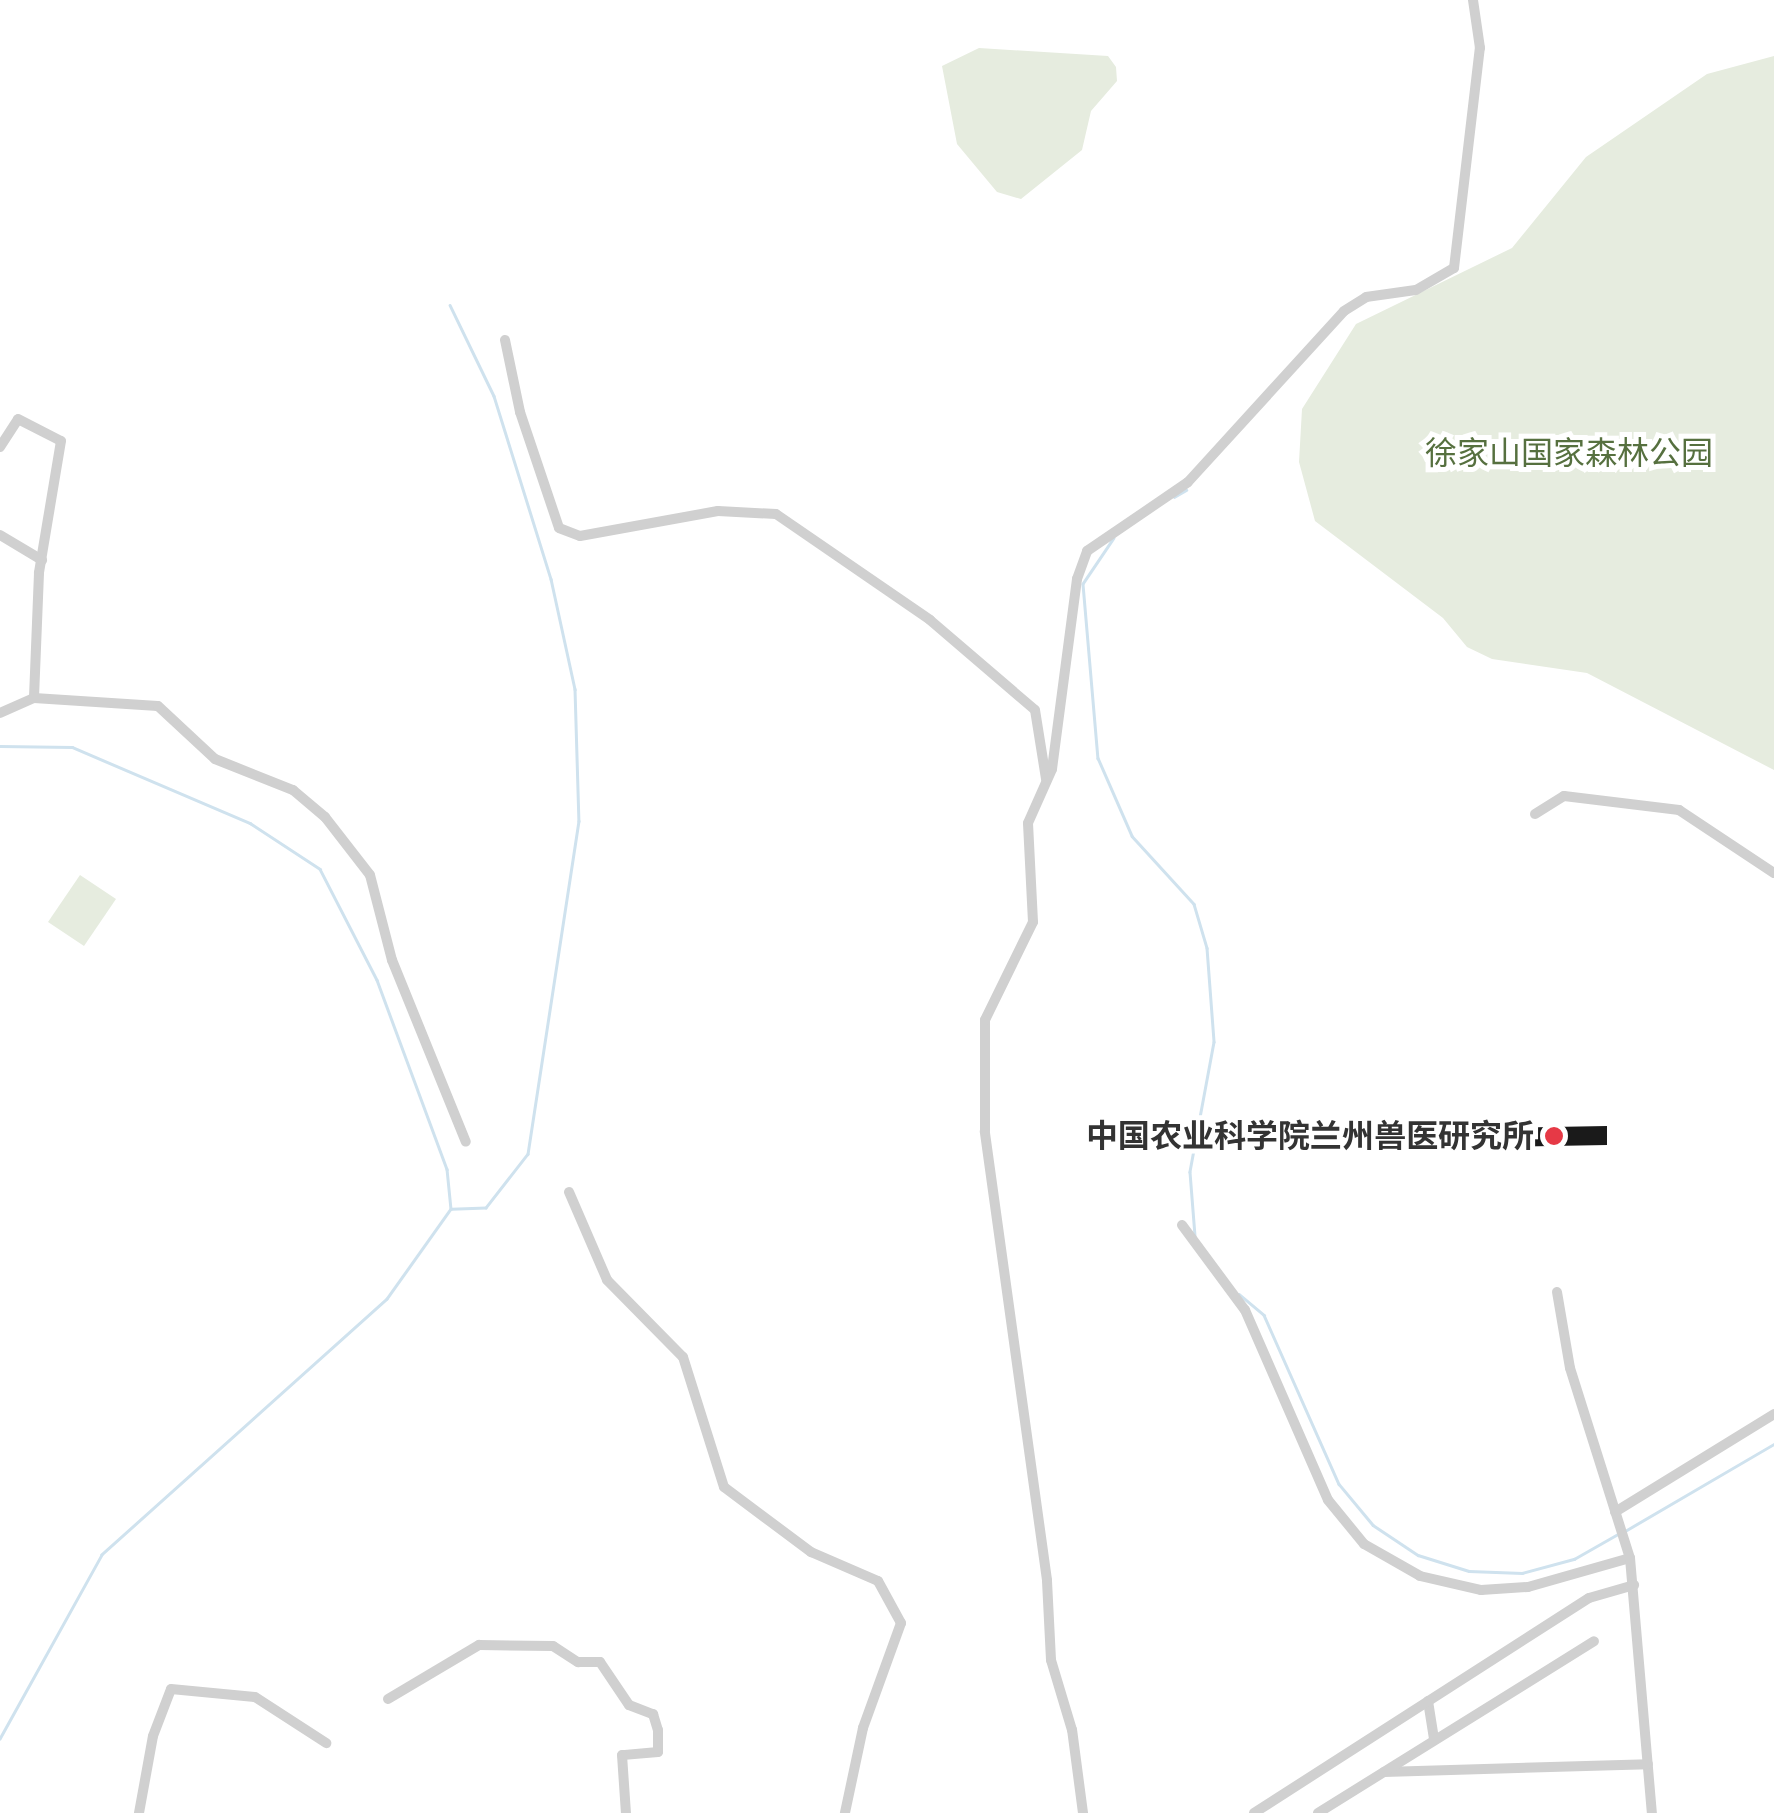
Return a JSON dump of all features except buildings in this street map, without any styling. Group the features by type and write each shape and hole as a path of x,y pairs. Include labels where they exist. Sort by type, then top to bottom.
{"street":[{"path":"1083,1813 1072,1730 1051,1660 1047,1580 985,1131 985,1020 1034,922 1028,823 1046,782 1087,551 1188,482 1344,311 1366,298 1416,290 1454,268 1480,48 1473,0"},
{"path":"506,340 520,412 559,528 570,536 718,511 776,514 930,620 1035,710 1046,782"},
{"path":"0,447 18,418 61,441 42,560 34,698"},
{"path":"0,535 42,560"},
{"path":"0,714 34,698 158,706 216,760 293,790 325,817 370,874 392,960 466,1142"},
{"path":"1535,814 1564,796 1679,810 1774,873"},
{"path":"569,1192 607,1280 683,1357 724,1488 811,1552 878,1581 901,1623 862,1728 845,1813"},
{"path":"1182,1225 1244,1310 1328,1500 1364,1544 1420,1576 1481,1590 1528,1587 1630,1558"},
{"path":"1558,1292 1570,1368 1630,1558 1652,1813"},
{"path":"1617,1517 1774,1414"},
{"path":"1254,1813 1589,1598 1634,1585"},
{"path":"1318,1813 1594,1640"},
{"path":"388,1698 479,1645 552,1646 578,1662 600,1662 630,1705 653,1714 658,1730 658,1752 622,1755 626,1813"},
{"path":"140,1813 153,1736 172,1689 254,1697 326,1744"},
{"path":"1428,1701 1434,1740"},
{"path":"1384,1772 1648,1764"}],"green space":[{"path":"979,48 1108,56 1116,67 1117,81 1091,111 1082,150 1021,199 997,192 957,144 942,66"},
{"name":"徐家山国家森林公园","path":"1774,56 1774,770 1587,673 1492,659 1467,647 1443,618 1315,521 1299,462 1302,409 1356,324 1512,248 1586,157 1707,74"},
{"path":"80,875 116,899 84,946 48,922"}],"waterway":[{"path":"450,305 494,396 551,579 575,689 579,821 528,1154 486,1208 452,1209"},
{"path":"1174,497 1186,490"},
{"path":"1114,538 1083,584 1098,758 1132,836 1194,904 1207,948 1214,1042 1190,1172 1195,1236"},
{"path":"0,746 72,747 250,823 320,869 377,980 447,1169 451,1209 387,1299 102,1555 0,1739"},
{"path":"1239,1294 1264,1315 1339,1484 1373,1525 1418,1555 1469,1571 1522,1573 1574,1559 1618,1534"},
{"path":"1625,1531 1774,1444"}],"place":[{"name":"中国农业科学院兰州兽医研究所","path":"1554,1136"}]}
